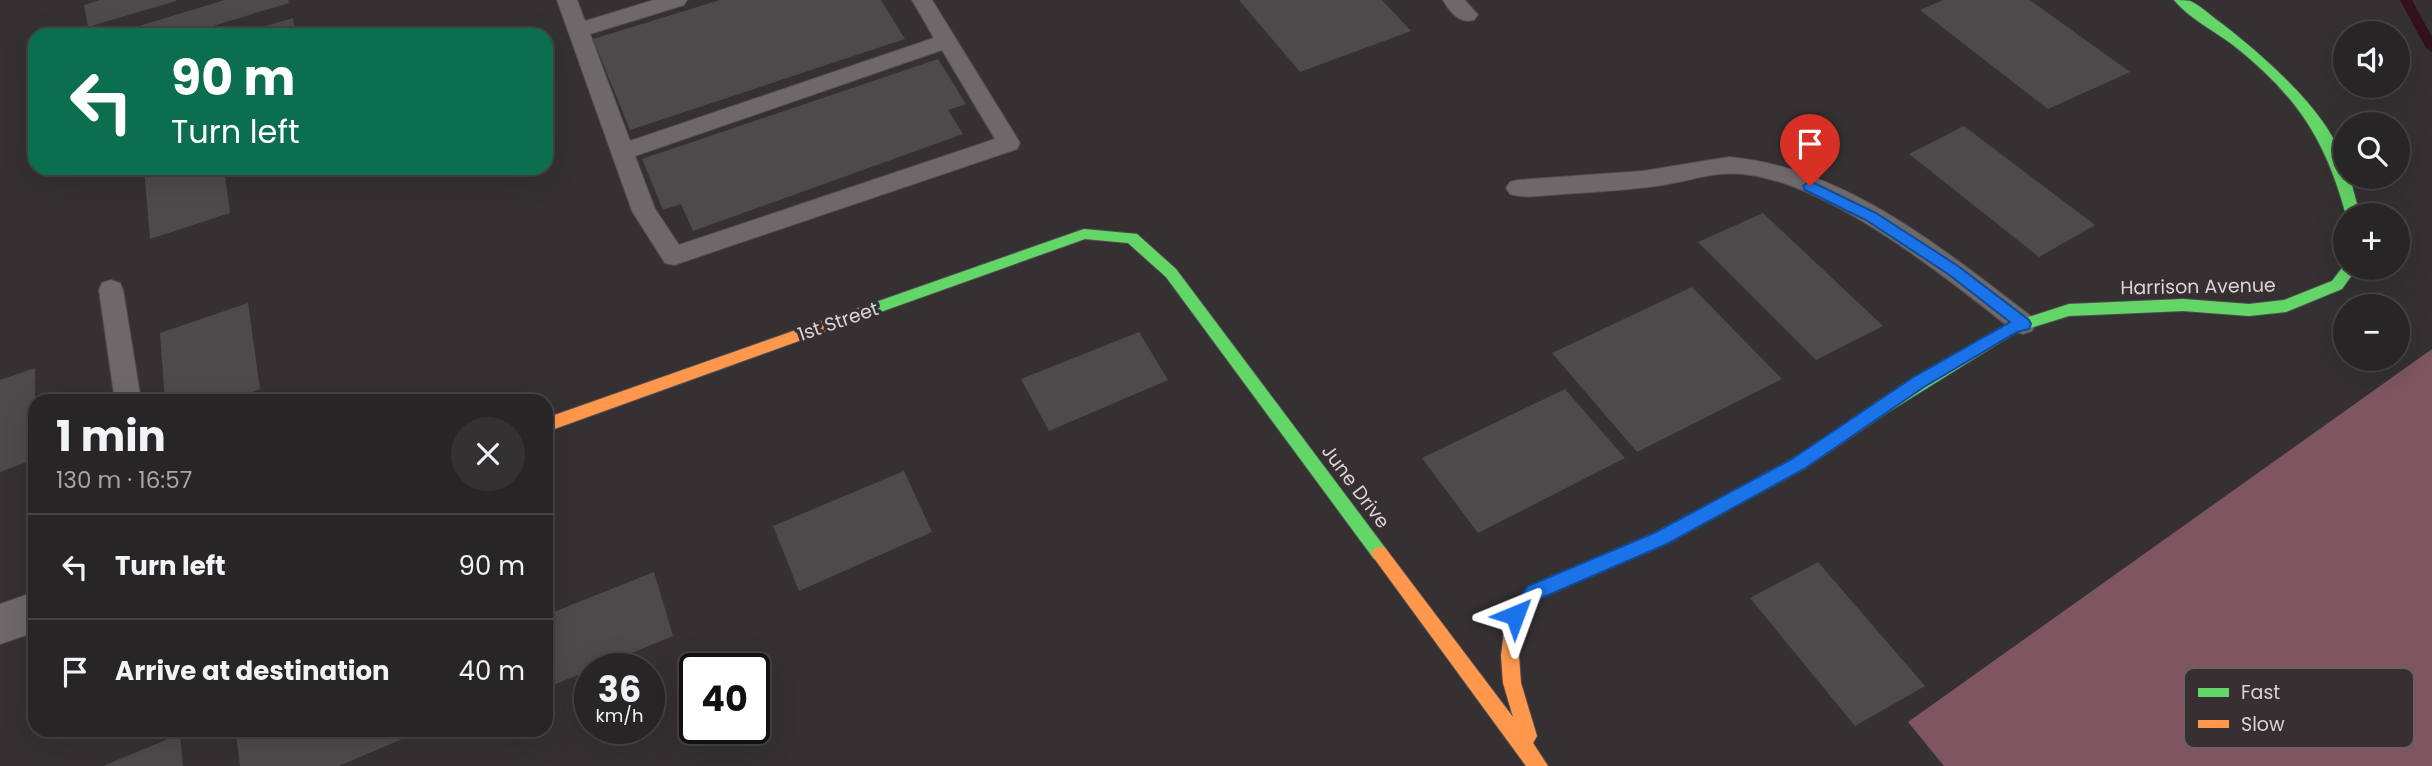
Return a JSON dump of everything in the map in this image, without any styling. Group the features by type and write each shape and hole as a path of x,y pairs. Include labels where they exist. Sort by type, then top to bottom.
{"street":[{"path":"2180,0 2234,38 2279,76 2308,109 2347,183 2351,203"},
{"name":"1st Street","path":"553,423 1084,234 1132,238"},
{"name":"June Drive","path":"1132,238 1171,273 1536,765"},
{"name":"Harrison Avenue","path":"1536,765 1512,683 1510,656 1515,615 1535,592 1660,539 1798,464 1918,383 2012,328 2076,310 2183,304 2249,310 2286,306 2337,285 2341,280"},
{"path":"0,624 28,614"}],"lane":[{"path":"567,0 644,211 674,256 1009,143 922,0"},
{"path":"578,30 677,0"},
{"path":"622,152 947,41"},
{"path":"1518,188 1601,185 1730,164 1764,168 1789,176 1871,217 1953,270 2023,324"},
{"path":"111,290 127,394"}],"shaded area":[{"path":"2432,349 2432,766 1944,766 1908,722 2401,371 2410,371 2410,365"}],"building":[{"path":"100,0 176,1 88,27 84,5"},
{"path":"225,0 288,0 289,3 206,28 132,28"},
{"path":"720,0 881,0 905,39 630,130 593,39"},
{"path":"1239,0 1382,0 1411,31 1300,72"},
{"path":"1943,0 2030,0 2130,72 2048,109 1920,10"},
{"path":"293,18 295,28 259,28"},
{"path":"938,59 966,104 948,110 963,134 693,231 681,204 663,210 642,159"},
{"path":"1964,126 2095,225 2039,257 1909,154"},
{"path":"145,175 225,175 230,213 150,239"},
{"path":"1763,213 1883,326 1816,360 1698,242"},
{"path":"1692,287 1782,379 1637,452 1552,353"},
{"path":"248,303 260,389 246,394 164,394 160,333"},
{"path":"1139,332 1168,380 1049,431 1021,379"},
{"path":"35,368 35,394 28,394 28,462 0,472 0,380"},
{"path":"1565,389 1625,458 1478,533 1422,458"},
{"path":"904,471 932,532 799,591 773,526"},
{"path":"1818,562 1925,686 1855,726 1750,598"},
{"path":"654,572 673,636 631,653 574,653 574,677 553,685 553,612"},
{"path":"173,737 180,737 183,766 103,766"},
{"path":"236,737 407,737 339,766 240,766"}],"waterway":[{"path":"2406,0 2432,48"}],"traffic: fast":[{"path":"2180,0 2239,43 2290,90 2329,146 2343,178 2350,203"},
{"path":"844,319 1084,234 1132,238 1171,273 1380,554"},
{"path":"1881,408 2012,328 2069,310 2183,305 2249,310 2286,306 2337,285 2341,280"}],"traffic: slow":[{"path":"553,423 844,319"},
{"path":"1528,736 1512,683 1510,656 1515,615 1535,592 1660,539 1798,464 1881,408"},
{"path":"1380,554 1538,766"}],"route":[{"path":"1515,615 1535,592 1660,539 1798,464 1918,383 2023,324 1953,270 1871,217 1810,186"}]}
